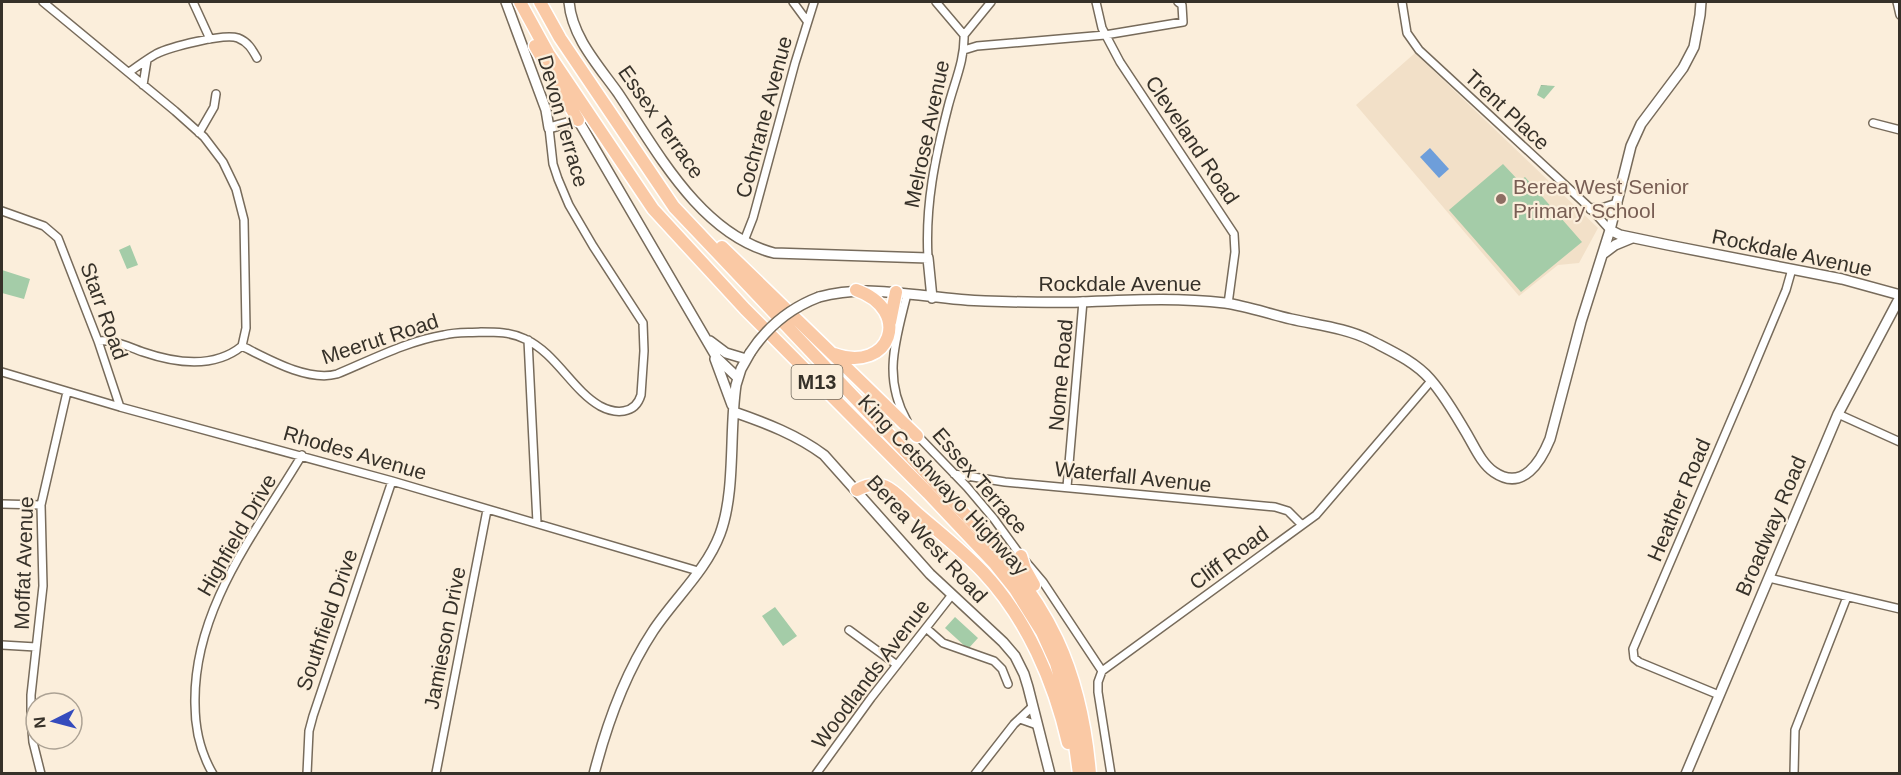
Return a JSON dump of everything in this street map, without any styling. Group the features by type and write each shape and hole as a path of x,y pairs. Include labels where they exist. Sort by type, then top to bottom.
{"highway":[{"path":"514,2 529,34 578,120"},
{"name":"King Cetshwayo Highway","path":"520,2 548,53 653,209 745,309 942,508 995,564 1015,589 1042,632 1056,663 1071,716 1077,774"},
{"name":"King Cetshwayo Highway","path":"540,2 560,38 657,184 688,224 971,520 1019,575 1039,604 1066,658 1083,717 1090,774"},
{"path":"657,184 917,436"},
{"path":"856,290 878,302 885,311 890,324"},
{"path":"830,352 849,359 870,356 884,344 902,293"},
{"path":"857,490 874,483 887,487 969,558 999,591 1028,635 1053,688 1077,774"},
{"path":"1021,556 1025,569 1056,623 1069,652 1080,692 1083,717"}],"street":[{"path":"44,2 143,84 217,151 236,189 242,210 246,319 242,346 213,359 189,362 166,359 112,340 98,341"},
{"path":"193,2 210,39"},
{"name":"Devon Terrace","path":"506,2 542,100 558,179 584,231 641,318 644,340 640,401 632,409 622,412 608,409 593,401 543,351 528,340"},
{"name":"Essex Terrace","path":"569,2 571,18 580,38 667,168 708,214 744,241 764,251 784,255 928,258"},
{"path":"793,2 807,21"},
{"name":"Cochrane Avenue","path":"744,241 753,218 814,2"},
{"path":"936,2 964,35 992,2"},
{"name":"Cleveland Road","path":"1096,2 1105,35 1136,89 1234,234 1235,252 1228,304"},
{"name":"Melrose Avenue","path":"964,50 977,46 1105,35 1183,22 1182,5 1178,2"},
{"name":"Trent Place","path":"1402,2 1407,33 1419,50 1591,209 1610,230"},
{"path":"1610,230 1635,135 1683,68 1694,47 1701,2"},
{"path":"1897,2 1899,15"},
{"name":"Melrose Avenue","path":"932,298 928,258 929,198 944,123 964,50 964,35"},
{"path":"129,72 162,52 229,36 239,38 249,45 257,58"},
{"path":"143,84 147,60"},
{"path":"199,133 214,107 216,94"},
{"path":"549,128 578,120 706,338 721,362 738,378"},
{"path":"1872,123 1899,130"},
{"path":"1591,209 1617,204"},
{"name":"Starr Road","path":"2,211 36,222 51,230 60,242 120,406"},
{"name":"Rockdale Avenue","path":"594,774 606,728 625,681 652,632 713,550 723,525 728,496 738,378 748,356 764,334 789,312 819,297 856,290 986,301 1083,302 1158,298 1228,304 1344,330 1367,338 1407,360 1431,381 1484,462 1493,472 1506,477 1514,477 1522,476 1533,469 1550,439 1578,334 1610,230 1635,238 1859,283 1899,296"},
{"path":"1602,255 1615,245 1635,238"},
{"name":"Heather Road","path":"1719,695 1639,662 1634,658 1633,649 1786,290 1792,269"},
{"name":"Essex Terrace","path":"902,293 892,377 898,404 917,436 990,514 1043,582 1102,671"},
{"name":"Broadway Road","path":"1686,774 1838,414 1899,296"},
{"name":"Nome Road","path":"1067,487 1083,302"},
{"name":"Meerut Road","path":"242,346 303,373 322,377 336,374 422,340 446,334 502,332 528,340"},
{"path":"706,338 726,353 748,356"},
{"path":"706,338 719,367 734,412"},
{"path":"528,340 537,523"},
{"name":"Rhodes Avenue","path":"2,372 67,392 303,455 698,571"},
{"name":"Cliff Road","path":"1102,671 1316,515 1431,381"},
{"name":"Moffat Avenue","path":"41,774 33,742 31,695 43,586 41,505 67,392"},
{"name":"Berea West Road","path":"734,412 776,428 813,447 830,461 951,596 1003,642 1015,656 1024,674 1050,774"},
{"path":"1838,414 1899,442"},
{"name":"Highfield Drive","path":"213,774 201,750 195,714 195,674 208,619 229,576 303,455"},
{"name":"Waterfall Avenue","path":"954,474 1005,482 1275,507 1290,512 1302,525"},
{"name":"Southfield Drive","path":"307,774 309,731 313,716 392,481"},
{"path":"2,504 41,505"},
{"name":"Jamieson Drive","path":"436,773 487,510"},
{"path":"1769,578 1899,609"},
{"name":"Woodlands Avenue","path":"816,774 951,596"},
{"path":"1794,774 1796,730 1847,597"},
{"path":"926,628 943,643 994,661 1002,669 1008,684"},
{"path":"849,630 897,665"},
{"path":"2,645 36,647"},
{"path":"1102,671 1098,682 1098,692 1111,774"},
{"path":"975,774 1033,706"},
{"path":"1020,719 1038,725"}],"shaded area":[{"name":"Berea West Senior Primary School","path":"1415,53 1598,228 1579,263 1558,265 1519,296 1356,105"}],"green space":[{"path":"1541,85 1555,86 1544,99 1537,95"},
{"path":"1503,164 1519,181 1525,177 1582,242 1521,292 1449,210"},
{"path":"130,245 138,265 127,269 119,250"},
{"path":"2,270 30,279 24,299 2,293"},
{"path":"775,607 797,636 783,646 762,616"},
{"path":"955,617 978,638 968,649 945,628"}],"water":[{"path":"1430,148 1449,169 1439,178 1420,157"}],"place":[{"name":"Berea West Senior Primary School","path":"1501,199"}]}
